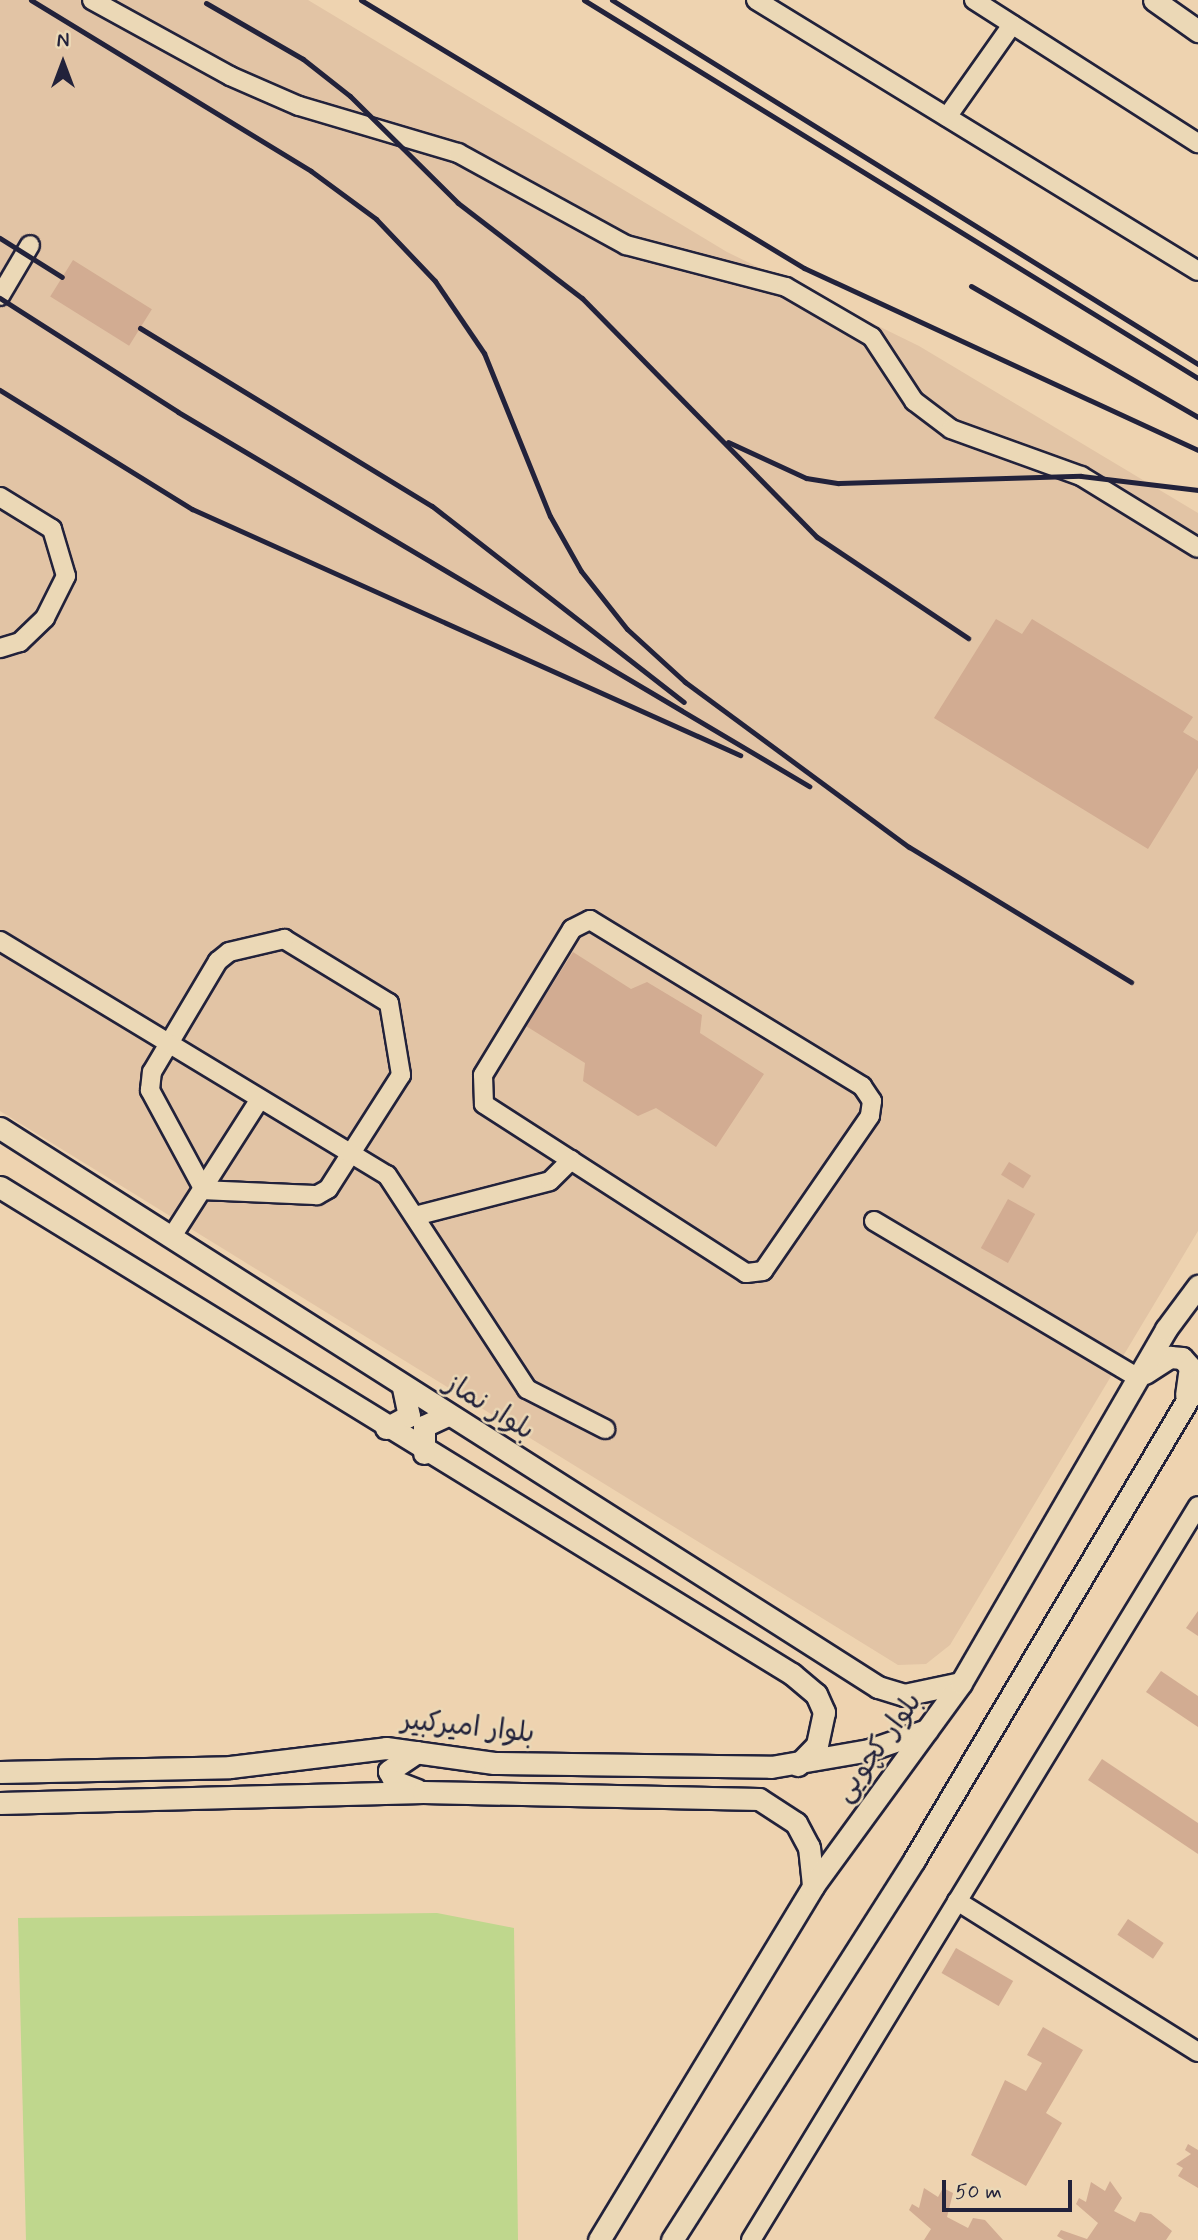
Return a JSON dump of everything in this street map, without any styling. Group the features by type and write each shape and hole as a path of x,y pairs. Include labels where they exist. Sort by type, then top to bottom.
{"main road":[{"path":"1154,0 1198,31"},
{"name":"بلوار نماز","path":"0,1128 878,1687 904,1695 961,1683"},
{"path":"0,1187 424,1453 792,1674 816,1694 824,1712 817,1745 798,1765"},
{"name":"بلوار کچویی","path":"599,2240 813,1886 961,1683 1138,1378 1198,1286"},
{"path":"1138,1378 1170,1357 1182,1358 1190,1367 1185,1401"},
{"path":"671,2240 914,1860 1198,1382"},
{"path":"386,1429 409,1416 403,1387"},
{"path":"424,1453 424,1426 448,1415"},
{"name":"بلوار امیرکبیر","path":"0,1772 230,1767 359,1748 419,1752 494,1763 798,1765 927,1730"},
{"path":"419,1752 395,1761 389,1771 400,1785 423,1792"},
{"name":"بلوار امیرکبیر","path":"0,1803 423,1792 759,1799 796,1823 809,1847 813,1886"}],"street":[{"path":"92,0 288,101 458,153 626,245 786,287 872,337 914,401 951,429 1081,476 1198,548"},
{"path":"756,0 1198,271"},
{"path":"974,0 1198,143"},
{"path":"947,117 1013,25"},
{"path":"0,296 30,245"},
{"path":"0,497 52,528 66,576 45,618 20,642 0,648"},
{"path":"583,920 862,1086 872,1101 870,1116 763,1271 747,1273 571,1160 484,1104 480,1089 572,929 583,920"},
{"path":"293,940 389,1003 404,1065 338,1181 317,1195 204,1190 149,1090 166,1042 229,952 293,940"},
{"path":"0,941 387,1175 527,1389 605,1429"},
{"path":"171,1238 260,1099"},
{"path":"415,1216 550,1181 571,1160"},
{"path":"874,1221 1138,1378"},
{"path":"751,2240 1198,1506"},
{"path":"957,1901 1198,2052"}],"shaded area":[{"path":"0,0 308,0 727,252 919,346 1198,513 1198,1231 950,1645 926,1664 898,1665 0,1111"}],"green space":[{"path":"437,1913 514,1928 518,2240 26,2240 18,1918"}],"building":[{"path":"73,260 152,309 129,346 50,296"},
{"path":"996,619 1022,634 1032,619 1193,717 1183,732 1198,741 1198,768 1148,849 934,718"},
{"path":"573,952 631,989 647,982 702,1015 700,1033 764,1074 716,1147 656,1108 638,1116 583,1081 585,1063 526,1026"},
{"path":"1009,1162 1031,1176 1023,1188 1001,1175"},
{"path":"1008,1199 1035,1214 1008,1263 981,1248"},
{"path":"1198,1611 1198,1636 1186,1628"},
{"path":"1161,1671 1198,1696 1198,1727 1146,1692"},
{"path":"1102,1759 1198,1823 1198,1854 1088,1780"},
{"path":"1128,1919 1164,1943 1153,1959 1117,1935"},
{"path":"956,1948 1013,1981 999,2006 942,1973"},
{"path":"1043,2027 1083,2050 1046,2113 1062,2123 1026,2186 971,2155 1005,2080 1026,2091 1042,2063 1027,2055"},
{"path":"1188,2144 1198,2150 1198,2188 1178,2176 1183,2168 1176,2164 1191,2154 1185,2150"},
{"path":"1110,2181 1122,2198 1114,2211 1135,2222 1140,2212 1151,2214 1172,2231 1166,2240 1064,2240 1057,2236 1061,2230 1087,2239 1098,2223 1076,2204 1079,2198 1086,2202 1091,2182 1105,2191"},
{"path":"924,2188 938,2197 943,2188 953,2193 947,2217 968,2228 973,2218 985,2220 1003,2240 924,2240 931,2229 909,2210 912,2204 919,2208"}],"railway":[{"path":"31,0 311,171 376,219 435,281 484,353 550,516 581,571 627,629 685,682 909,847 1131,982"},
{"path":"361,0 804,268 1198,450"},
{"path":"584,0 1198,378"},
{"path":"612,0 1198,364"},
{"path":"206,3 303,59 350,96 458,203 582,298 817,537 968,638"},
{"path":"0,238 62,277"},
{"path":"971,286 1198,417"},
{"path":"0,298 178,412 809,786"},
{"path":"140,328 432,506 684,702"},
{"path":"0,390 192,509 740,755"},
{"path":"728,442 806,478 839,483 1081,476 1198,490"}]}
